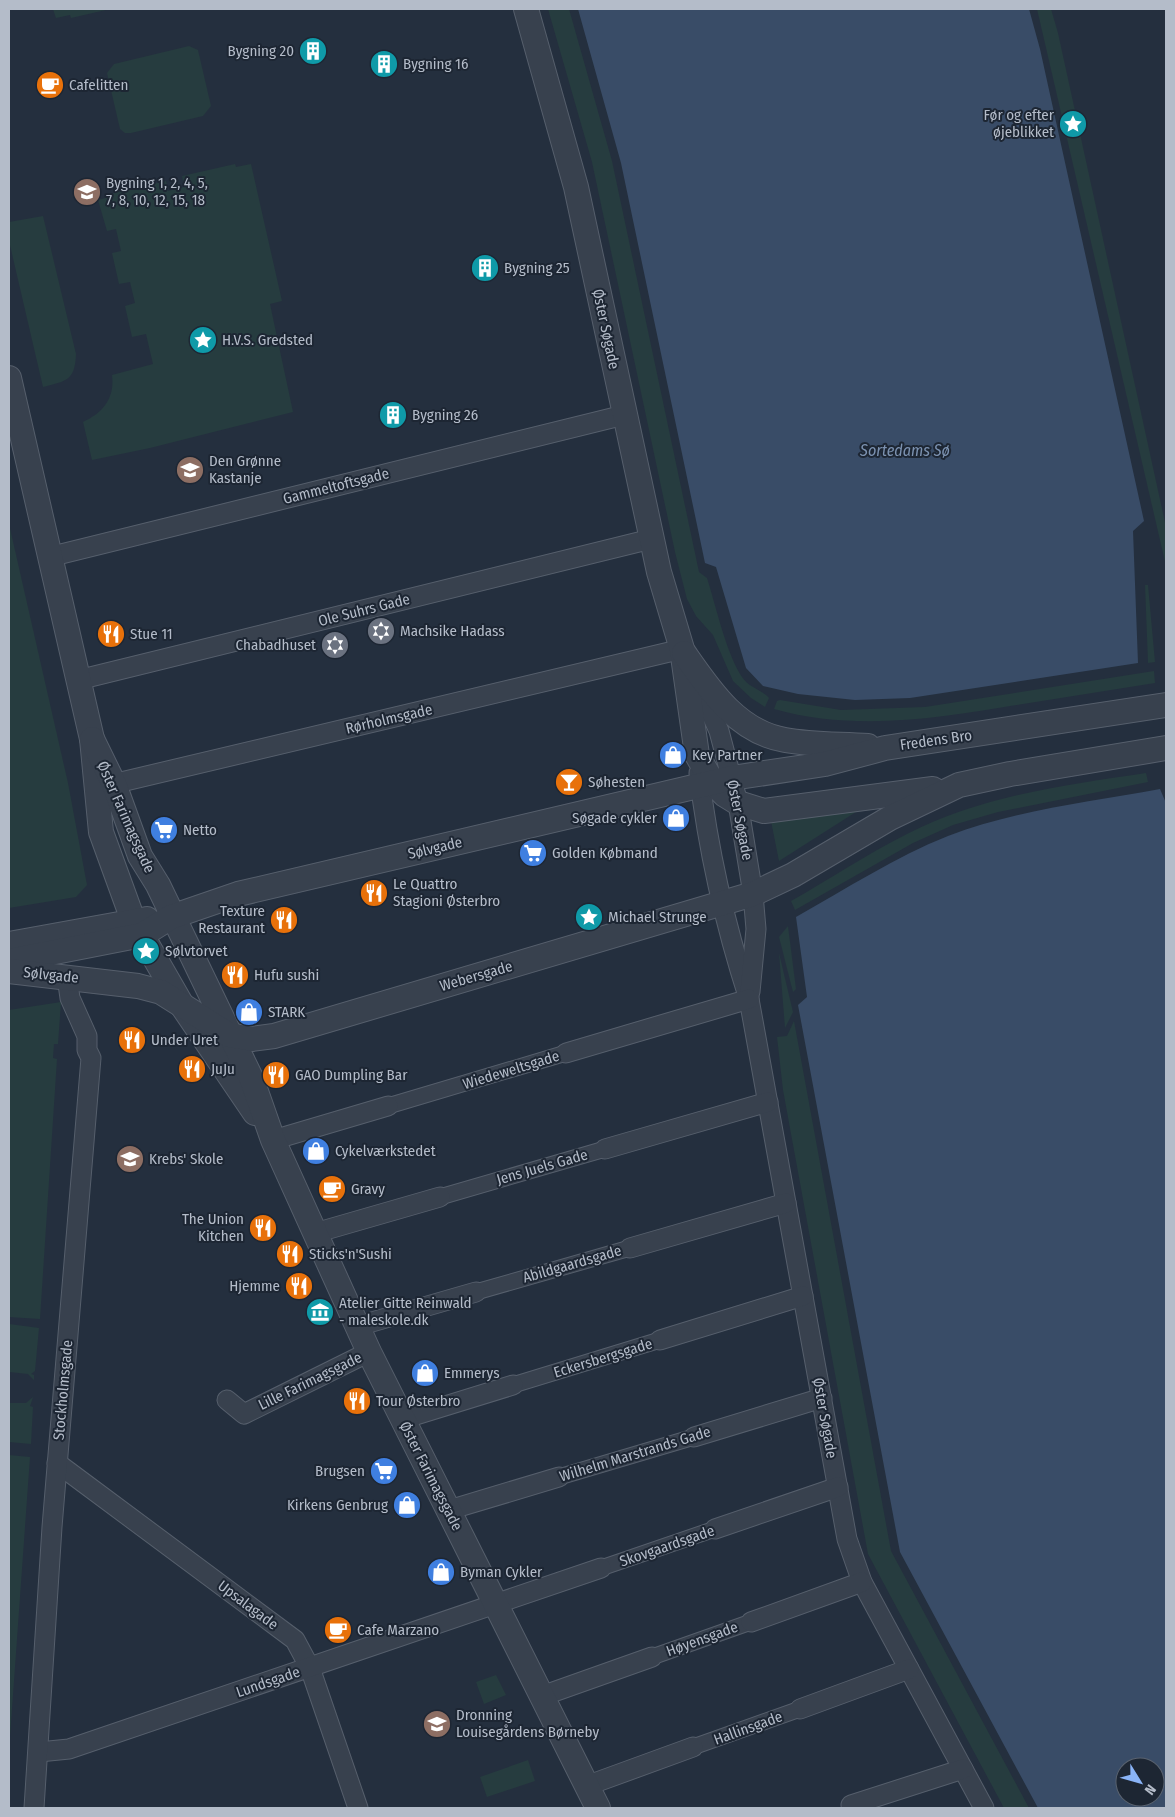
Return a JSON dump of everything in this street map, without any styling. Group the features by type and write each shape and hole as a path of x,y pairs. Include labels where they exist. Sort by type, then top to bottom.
{"street":[{"name":"Øster Søgade","path":"526,9 576,187 651,540 666,600 682,649 719,731 715,782 704,823 728,934 749,999 847,1539 862,1582 984,1808"},
{"name":"Øster Farimagsgade","path":"9,378 49,557 105,786 140,856 158,886 149,924 230,1035 252,1080 273,1140 369,1352 598,1808"},
{"name":"Gammeltoftsgade","path":"49,557 624,415"},
{"name":"Ole Suhrs Gade","path":"78,680 651,540"},
{"name":"Øster Søgade","path":"682,649 698,755 715,782"},
{"path":"682,649 719,701 738,719 759,732 784,740 885,748"},
{"name":"Rørholmsgade","path":"105,786 682,649"},
{"name":"Fredens Bro","path":"715,782 825,764 885,748 1166,705"},
{"path":"715,782 725,795 738,803 764,810 784,810 959,785 1010,774 1166,748"},
{"name":"Sølvgade","path":"9,961 149,924 238,894 715,782"},
{"path":"753,894 793,874 890,818 959,785"},
{"name":"Øster Farimagsgade","path":"105,786 102,832 149,924 190,1011 273,1140"},
{"name":"Øster Søgade","path":"738,803 753,894 756,929 749,999"},
{"name":"Webersgade","path":"230,1035 252,1039 274,1036 753,894"},
{"name":"Sølvgade","path":"9,944 149,924"},
{"name":"Sølvgade","path":"9,971 138,986 161,992 230,1035"},
{"name":"Stockholmsgade","path":"34,1808 57,1463 90,1058 87,1036 70,998 68,977"},
{"name":"Wiedeweltsgade","path":"273,1140 749,999"},
{"name":"Jens Juels Gade","path":"315,1233 768,1102"},
{"name":"Abildgaardsgade","path":"358,1326 786,1202"},
{"name":"Eckersbergsgade","path":"403,1419 803,1296"},
{"name":"Lille Farimagsgade","path":"226,1400 244,1414 369,1352"},
{"name":"Wilhelm Marstrands Gade","path":"449,1510 822,1398"},
{"name":"Upsalagade","path":"57,1463 294,1640 310,1668 358,1808"},
{"name":"Skovgaardsgade","path":"496,1604 838,1487"},
{"name":"Høyensgade","path":"542,1696 862,1582"},
{"name":"Lundsgade","path":"39,1752 69,1749 496,1604"},
{"name":"Hallinsgade","path":"586,1786 909,1669"},
{"path":"847,1807 963,1769"}],"green space":[{"path":"53,9 110,9 71,18 70,15 56,18"},
{"path":"548,9 569,9 612,161 699,572 707,578 726,643 736,667 745,681 769,698 765,707 751,698 733,681 713,635 696,616 687,599 675,552 592,162"},
{"path":"1037,9 1051,9 1058,33 1166,527 1166,566"},
{"path":"189,46 198,50 211,106 203,116 125,133 120,129 107,73 114,64"},
{"path":"235,164 236,167 251,164 282,301 270,304 293,412 150,448 92,460 83,422 96,414 106,404 112,391 112,375 153,364 146,334 132,337 125,306 135,303 130,282 119,284 112,253 121,251 116,229 107,231 98,200 113,196 113,193 166,181 168,191 184,187 182,176"},
{"path":"43,216 76,354 74,370 68,378 43,387 9,241 9,222"},
{"path":"9,524 68,783 87,885 76,897 9,908"},
{"path":"1145,585 1148,585 1155,662 1148,663"},
{"path":"1154,671 1155,683 930,718 867,721 836,720 774,709 777,701 780,700 841,710 925,707"},
{"path":"1146,773 1148,782 998,812 953,825 913,843 795,910 791,901 907,834 964,810 1024,794"},
{"path":"859,810 779,861 771,821"},
{"path":"788,926 796,989 793,992 779,937"},
{"path":"779,953 793,1012 785,1028"},
{"path":"61,1002 58,1044 54,1044 53,1058 57,1059 40,1319 9,1317 9,1010"},
{"path":"794,1021 891,1551 1029,1808 1004,1808 868,1554 783,1090 777,1037 787,1036"},
{"path":"9,1324 39,1328 35,1371 31,1374 34,1375 34,1380 28,1374 9,1372"},
{"path":"33,1397 30,1406 33,1407 31,1444 9,1442 9,1403 26,1403"},
{"path":"9,1455 30,1457 9,1751"},
{"path":"496,1675 506,1695 484,1704 476,1682"},
{"path":"528,1760 535,1781 487,1797 480,1777"}],"water":[{"name":"Sortedams Sø","path":"578,9 1029,9 1040,49 1144,521 1133,531 1138,663 910,698 855,700 798,694 763,686 746,668 716,567 705,563 621,163"},
{"path":"1160,789 1166,803 1166,1808 1038,1808 900,1552 798,1005 807,997 796,917 890,863 928,844 973,827 1026,813"}],"place":[{"name":"Bygning 20","path":"313,51"},
{"name":"Bygning 16","path":"384,64"},
{"name":"Cafelitten","path":"50,85"},
{"name":"Før og efter øjeblikket","path":"1073,124"},
{"name":"Bygning 1, 2, 4, 5, 7, 8, 10, 12, 15, 18","path":"87,192"},
{"name":"Bygning 25","path":"485,268"},
{"name":"H.V.S. Gredsted","path":"203,340"},
{"name":"Bygning 26","path":"393,415"},
{"name":"Den Grønne Kastanje","path":"190,470"},
{"name":"Machsike Hadass","path":"381,631"},
{"name":"Stue 11","path":"111,634"},
{"name":"Chabadhuset","path":"335,645"},
{"name":"Key Partner","path":"673,755"},
{"name":"Søhesten","path":"569,782"},
{"name":"Søgade cykler","path":"676,818"},
{"name":"Netto","path":"164,830"},
{"name":"Golden Købmand","path":"533,853"},
{"name":"Le Quattro Stagioni Østerbro","path":"374,893"},
{"name":"Michael Strunge","path":"589,917"},
{"name":"Texture Restaurant","path":"284,920"},
{"name":"Sølvtorvet","path":"146,951"},
{"name":"Hufu sushi","path":"235,975"},
{"name":"STARK","path":"249,1012"},
{"name":"Under Uret","path":"132,1040"},
{"name":"JuJu","path":"192,1069"},
{"name":"GAO Dumpling Bar","path":"276,1075"},
{"name":"Cykelværkstedet","path":"316,1151"},
{"name":"Krebs' Skole","path":"130,1159"},
{"name":"Gravy","path":"332,1189"},
{"name":"The Union Kitchen","path":"263,1228"},
{"name":"Sticks'n'Sushi","path":"290,1254"},
{"name":"Hjemme","path":"299,1286"},
{"name":"Atelier Gitte Reinwald - maleskole.dk","path":"320,1312"},
{"name":"Emmerys","path":"425,1373"},
{"name":"Tour Østerbro","path":"357,1401"},
{"name":"Brugsen","path":"384,1471"},
{"name":"Kirkens Genbrug","path":"407,1505"},
{"name":"Byman Cykler","path":"441,1572"},
{"name":"Cafe Marzano","path":"338,1630"},
{"name":"Dronning Louisegårdens Børneby","path":"437,1724"}]}
